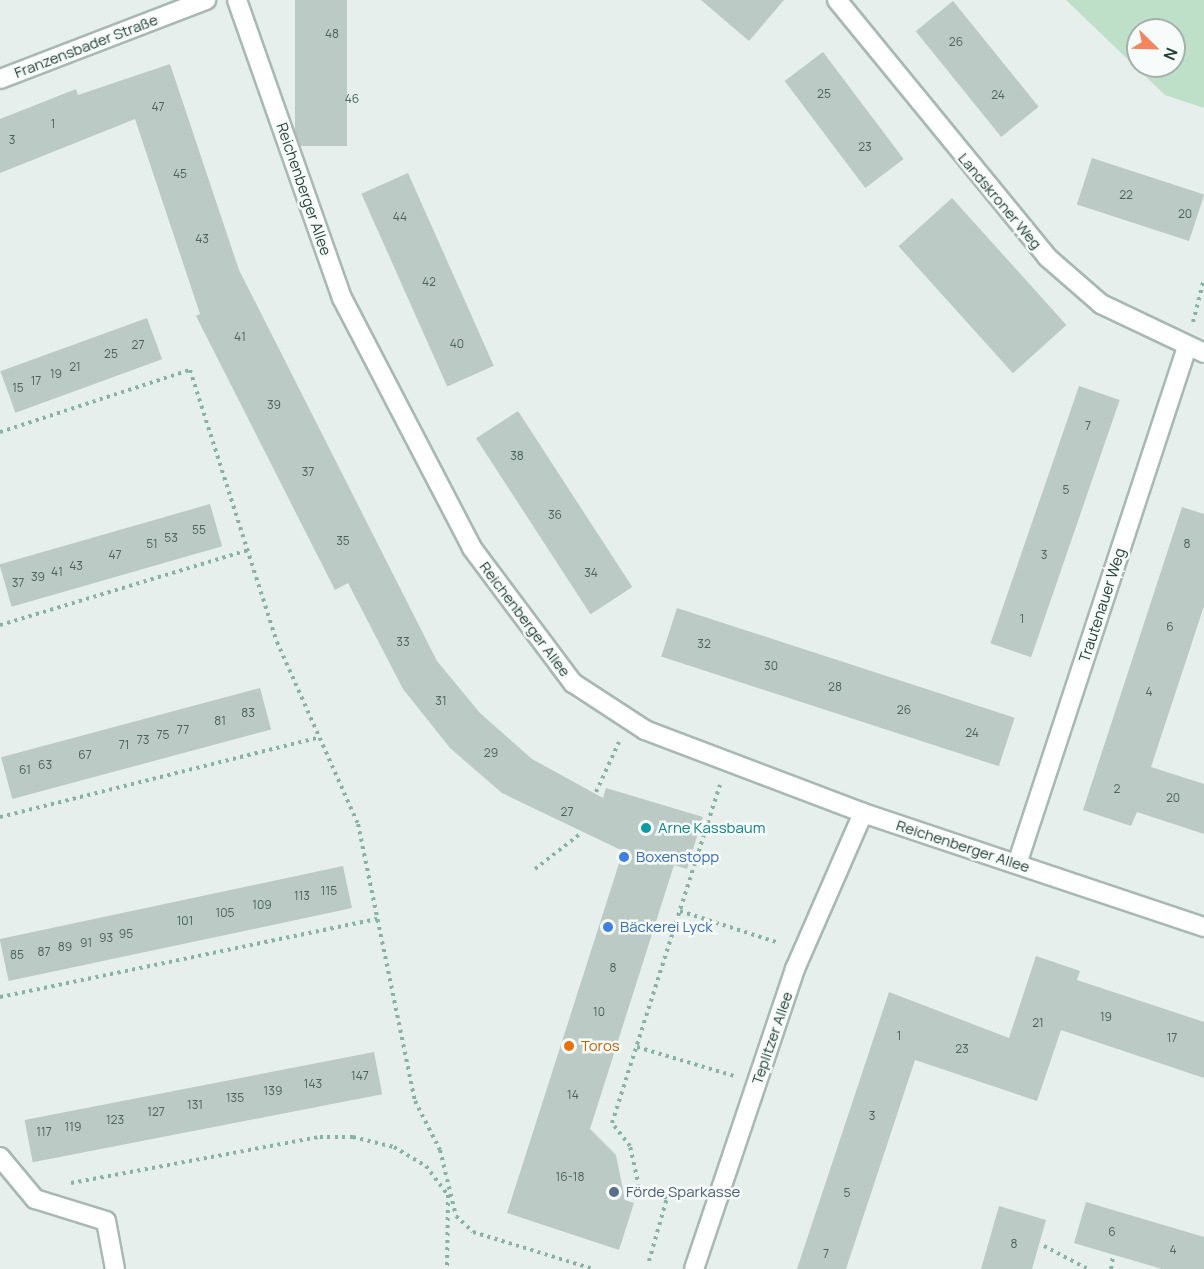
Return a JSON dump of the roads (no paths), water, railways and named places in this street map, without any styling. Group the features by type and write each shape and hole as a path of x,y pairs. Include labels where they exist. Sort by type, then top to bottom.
{"street":[{"name":"Franzensbader Straße","path":"0,79 206,0"},
{"name":"Reichenberger Allee","path":"237,0 342,298 472,548 573,683 630,720 728,762 863,813 1204,927"},
{"name":"Landskroner Weg","path":"837,0 1047,257 1101,304 1187,347 1204,353"},
{"name":"Trautenauer Weg","path":"1017,864 1187,347"},
{"name":"Teplitzer Allee","path":"694,1269 803,951 863,813"},
{"path":"0,1157 35,1199 106,1221 115,1269"}],"place":[{"name":"Arne Kassbaum","path":"646,828"},
{"name":"Boxenstopp","path":"624,857"},
{"name":"Bäckerei Lyck","path":"608,927"},
{"name":"Toros","path":"569,1046"},
{"name":"Förde Sparkasse","path":"614,1192"}]}
